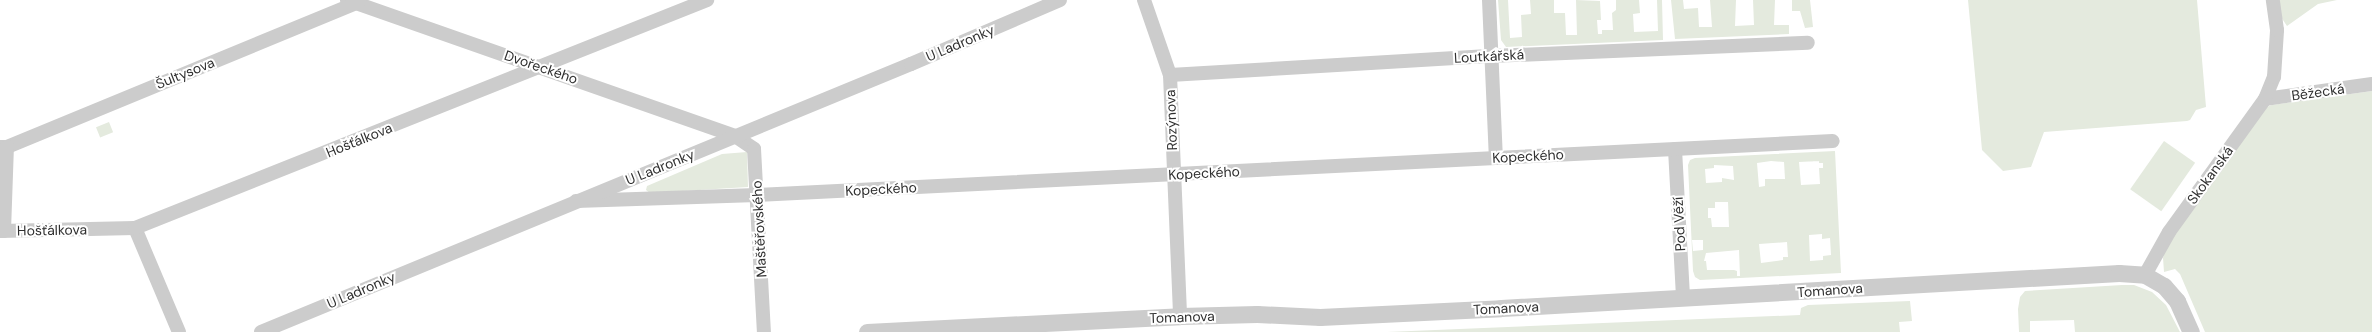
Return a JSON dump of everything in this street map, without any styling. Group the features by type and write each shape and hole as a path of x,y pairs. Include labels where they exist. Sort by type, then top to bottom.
{"street":[{"name":"Hošťálkova","path":"2,231 135,228 707,0"},
{"name":"U Ladronky","path":"261,332 1060,0"},
{"name":"Rozýnova","path":"1144,0 1170,75 1180,316"},
{"path":"1489,0 1496,158"},
{"name":"Skokanská","path":"2145,275 2169,232 2265,99 2274,77 2277,30 2273,0"},
{"name":"Dvořeckého","path":"355,1 735,136"},
{"name":"Šultysova","path":"2,231 4,147 355,1"},
{"name":"Loutkářská","path":"1170,75 1492,56 1808,43"},
{"name":"Běžecká","path":"2265,99 2372,84"},
{"name":"Maštěřovského","path":"735,136 754,148 764,332"},
{"name":"Kopeckého","path":"576,202 1173,175 1833,141"},
{"name":"Pod Věží","path":"1675,149 1683,299"},
{"path":"135,228 179,332"},
{"name":"Tomanova","path":"867,332 1180,316 1257,314 1320,316 1683,299 2120,273 2145,275"},
{"path":"2145,275 2164,286 2177,301 2191,332"}],"shaded area":[{"path":"1498,0 1508,0 1510,38 1522,37 1521,15 1531,14 1530,0 1554,0 1554,13 1565,13 1566,35 1577,35 1576,0 1600,1 1601,20 1597,20 1598,34 1602,34 1602,30 1613,30 1612,13 1616,10 1616,0 1639,0 1640,13 1633,14 1634,32 1658,31 1657,0 1662,0 1663,40 1506,47 1501,40"},
{"path":"1671,0 1683,0 1684,9 1698,8 1699,27 1712,27 1710,0 1736,0 1735,26 1754,25 1753,0 1775,0 1774,25 1789,25 1789,34 1675,39"},
{"path":"1792,0 1810,0 1813,27 1805,28 1800,11 1792,11"},
{"path":"1968,0 2197,0 2206,107 2196,110 2190,120 2187,121 2044,132 2031,167 2003,171 1982,150"},
{"path":"2279,0 2337,0 2318,4 2287,26 2281,17"},
{"path":"2372,91 2372,332 2205,332 2180,274 2175,269 2164,272 2163,258 2165,249 2261,109 2272,105"},
{"path":"109,122 113,132 100,137 96,127"},
{"path":"2164,141 2195,163 2161,211 2130,189"},
{"path":"1835,151 1841,273 1700,280 1695,277 1693,271 1688,165 1690,160 1695,158","holes":["1771,161 1784,162 1785,179 1765,179 1765,186 1759,187 1757,163","1819,161 1819,163 1823,163 1823,168 1819,168 1820,184 1801,185 1799,162","1714,165 1733,166 1734,180 1722,178 1722,182 1706,183 1705,169 1714,168","1715,202 1728,202 1729,227 1712,227 1711,218 1708,218 1708,208 1715,208","1822,234 1822,239 1830,238 1831,255 1823,256 1823,260 1810,261 1809,235","1692,240 1703,240 1703,250 1693,251","1787,242 1788,257 1783,257 1783,260 1761,263 1759,244","1739,250 1740,276 1737,276 1737,271 1734,270 1707,270 1706,261 1704,261 1706,253"]},
{"path":"747,152 748,187 650,193 646,190 647,186 722,154"},
{"path":"2134,285 2152,292 2166,305 2180,332 2075,332 2074,320 2030,321 2030,332 2019,332 2018,309 2020,297 2025,291"},
{"path":"1910,301 1912,321 1899,322 1900,332 1387,332 1800,315 1801,308 1808,305"}]}
